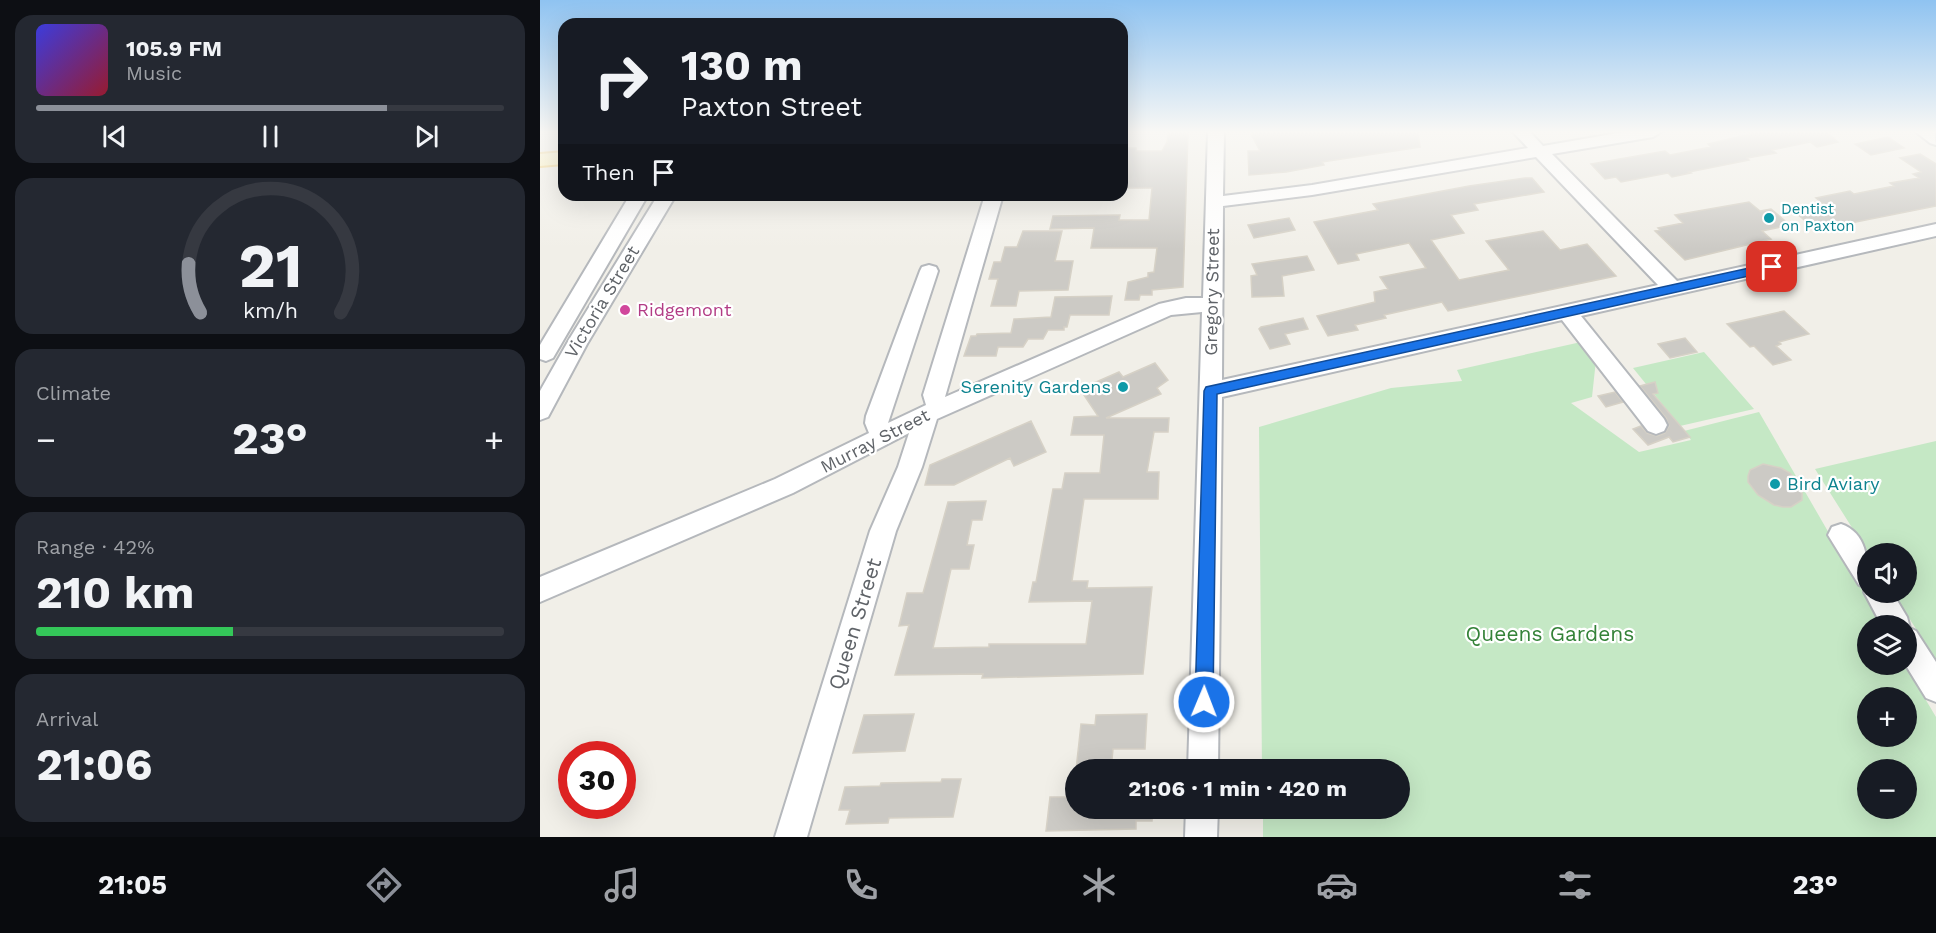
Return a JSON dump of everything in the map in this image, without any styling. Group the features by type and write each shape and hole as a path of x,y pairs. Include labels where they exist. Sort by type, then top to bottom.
{"street":[{"name":"Gregory Street","path":"1203,759 1214,171"},
{"path":"1214,202 1312,190 1400,171"},
{"path":"1558,171 1674,289"},
{"path":"543,353 635,201"},
{"name":"Victoria Street","path":"540,411 577,343 663,201"},
{"name":"Queen Street","path":"791,837 883,531 933,412 934,395 992,201"},
{"path":"1211,391 1936,230"},
{"path":"882,436 877,427 877,416 929,272"},
{"name":"Murray Street","path":"540,590 774,490 933,412 1166,309 1186,304 1212,305"},
{"path":"1566,312 1656,425"},
{"path":"543,353 577,343"},
{"path":"1841,535 1857,560"},
{"path":"1917,658 1936,688"},
{"path":"1201,837 1202,819"}],"green space":[{"name":"Queens Gardens","path":"1581,342 1596,360 1592,397 1571,403 1639,452 1691,440 1684,431 1759,412 1857,582 1857,603 1869,603 1876,615 1857,615 1857,675 1911,675 1936,717 1936,837 1263,837 1263,819 1410,819 1410,759 1262,759 1259,427 1391,388 1462,381 1457,370"},
{"path":"1704,352 1754,409 1680,426 1633,368"},
{"path":"1936,441 1936,660 1917,630 1917,615 1907,615 1899,603 1917,603 1917,543 1862,543 1815,469"}],"building":[{"path":"1128,171 1187,171 1183,287 1152,290 1152,295 1140,295 1139,300 1125,300 1128,282 1148,277 1148,273 1154,272 1157,248 1091,248 1094,228 1050,229 1053,216 1120,215 1119,220 1149,220 1152,188 1128,188"},
{"path":"1249,171 1291,171 1286,172 1249,175"},
{"path":"1598,171 1694,171 1672,177 1668,173 1621,182 1616,177 1605,179"},
{"path":"1936,171 1936,206 1816,230 1796,213 1827,207 1816,198 1850,191 1854,194 1894,186 1890,183 1919,178 1913,174"},
{"path":"1532,178 1544,192 1474,204 1478,210 1451,215 1464,233 1431,240 1459,280 1509,270 1486,241 1543,231 1560,250 1587,244 1616,276 1448,311 1442,302 1384,315 1386,318 1355,325 1358,330 1328,336 1317,316 1375,302 1374,292 1388,289 1380,277 1426,268 1409,243 1356,254 1359,260 1338,264 1314,222 1378,210 1373,204"},
{"path":"1749,202 1760,211 1771,209 1790,225 1762,231 1771,239 1685,260 1655,231 1660,230 1658,228 1683,223 1675,215"},
{"path":"1289,218 1295,230 1254,238 1248,225"},
{"path":"1023,231 1062,231 1055,261 1073,261 1068,290 1019,291 1016,306 991,306 998,279 989,279 994,262 1001,262 1005,247 1017,247"},
{"path":"1307,256 1314,270 1282,276 1284,296 1252,297 1251,276 1257,275 1252,264"},
{"path":"1112,296 1109,315 1070,315 1064,330 1048,330 1043,339 1028,339 1023,347 998,347 996,356 964,356 971,336 1011,333 1014,319 1051,317 1055,297"},
{"path":"1784,311 1809,334 1779,342 1781,344 1776,346 1791,360 1773,365 1754,346 1750,347 1727,324"},
{"path":"1303,318 1308,329 1285,334 1290,344 1270,349 1259,329 1261,327"},
{"path":"1685,338 1697,352 1670,358 1658,344"},
{"path":"1155,363 1168,380 1157,388 1161,394 1106,418 1169,418 1168,432 1154,432 1147,472 1159,472 1158,499 1084,499 1072,581 1088,581 1087,588 1152,587 1143,674 982,678 983,674 895,675 909,625 899,626 907,593 923,593 948,502 986,501 982,520 972,520 967,545 974,545 969,569 951,569 933,648 989,647 989,644 1086,644 1092,601 1029,602 1033,582 1036,582 1053,489 1062,489 1065,473 1100,473 1104,435 1071,435 1074,417 1098,416 1080,389 1119,372 1123,377"},
{"path":"1655,382 1658,393 1653,394 1690,437 1673,442 1669,437 1648,445 1633,429 1641,426 1647,433 1657,436 1665,433 1669,426 1666,418 1640,386"},
{"path":"1615,392 1623,402 1606,407 1598,396"},
{"path":"1031,421 1046,452 1014,466 1010,458 954,485 925,485 930,465"},
{"name":"Bird Aviary","path":"1763,464 1781,468 1790,473 1802,487 1802,500 1791,507 1783,507 1774,505 1758,495 1748,482 1748,476 1750,470"},
{"path":"914,714 905,751 853,753 864,715"},
{"path":"1147,714 1145,749 1113,749 1112,759 1077,759 1081,724 1095,725 1096,715"},
{"path":"942,779 961,779 953,817 889,818 888,823 846,824 850,810 839,810 845,787 880,786 881,783 941,782"},
{"path":"1050,797 1065,797 1065,819 1152,819 1152,821 1136,821 1136,829 1046,831"}],"place":[{"name":"Dentist on Paxton","path":"1769,218"},
{"name":"Ridgemont","path":"625,310"},
{"name":"Serenity Gardens","path":"1123,387"},
{"name":"Bird Aviary","path":"1775,484"}],"route":[{"path":"1204,702 1211,391 1772,267"}]}
